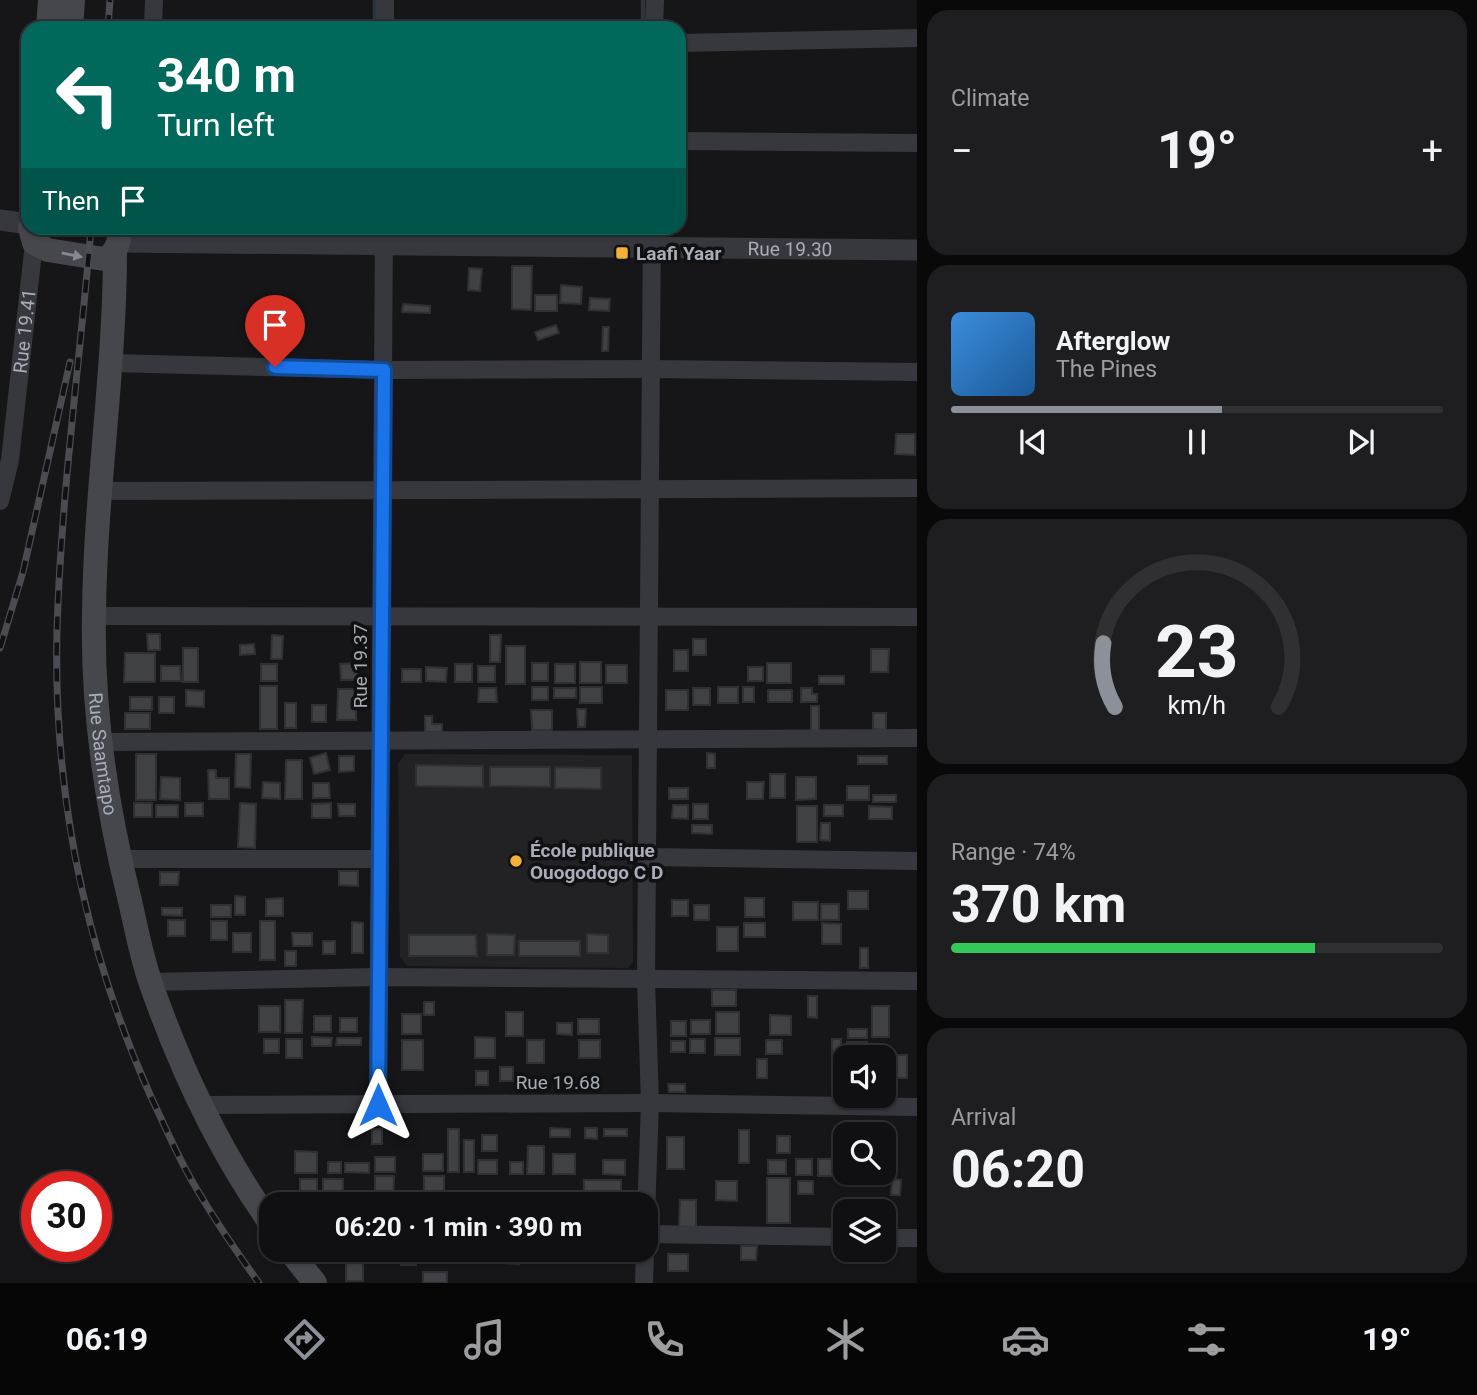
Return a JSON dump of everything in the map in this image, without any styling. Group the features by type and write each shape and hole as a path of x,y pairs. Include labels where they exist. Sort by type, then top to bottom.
{"main road":[{"path":"48,21 50,0"},
{"path":"72,21 73,0"},
{"path":"34,235 48,250 104,259 127,238"},
{"name":"Rue Saamtapo","path":"127,238 112,363 94,616 96,702 104,785 150,982 199,1105 241,1182 259,1207"},
{"path":"298,1262 315,1283"}],"street":[{"path":"153,21 154,0"},
{"path":"385,0 385,21"},
{"path":"654,21 655,0"},
{"path":"686,43 917,38"},
{"path":"686,141 917,143"},
{"path":"0,220 21,228"},
{"name":"Rue 19.41","path":"0,501 10,460 31,235"},
{"name":"Rue 19.37","path":"378,1105 384,236"},
{"path":"647,1192 650,1103 646,980 652,237"},
{"name":"Rue 19.30","path":"127,238 652,237 917,250"},
{"path":"112,363 384,370 917,372"},
{"path":"101,491 917,488"},
{"path":"94,616 917,617"},
{"path":"99,742 917,738"},
{"path":"647,857 917,861"},
{"path":"120,859 380,859"},
{"path":"150,982 377,977 917,981"},
{"name":"Rue 19.68","path":"199,1105 650,1103 917,1107"},
{"path":"658,1234 833,1237"},
{"path":"896,1238 917,1238"},
{"path":"645,1262 645,1283"}],"shaded area":[{"name":"École publique Ouogodogo C D","path":"405,754 632,755 633,962 628,968 407,966 400,957 398,764"}],"building":[{"path":"512,266 532,266 531,310 512,309"},
{"path":"469,268 482,269 480,291 468,290"},
{"path":"561,285 582,287 581,304 560,303"},
{"path":"535,295 557,295 557,311 535,311"},
{"path":"590,298 610,299 609,311 589,310"},
{"path":"403,304 430,306 430,313 402,312"},
{"path":"556,325 559,333 538,340 535,332"},
{"path":"603,327 609,327 608,351 602,351"},
{"path":"896,434 915,434 915,455 895,454"},
{"path":"147,634 160,634 160,650 148,650"},
{"path":"272,635 283,636 282,659 271,659"},
{"path":"490,635 501,635 500,662 490,662"},
{"path":"693,639 706,639 706,655 693,655"},
{"path":"254,644 255,654 240,655 240,645"},
{"path":"506,646 525,646 525,684 506,684"},
{"path":"183,648 198,648 198,682 183,682"},
{"path":"871,649 889,649 888,672 871,672"},
{"path":"674,650 688,650 688,671 674,671"},
{"path":"125,653 155,653 155,682 124,682"},
{"path":"580,662 601,662 601,683 580,683"},
{"path":"357,663 358,680 341,680 340,664"},
{"path":"532,663 548,663 548,681 532,681"},
{"path":"767,663 791,663 791,683 767,683"},
{"path":"261,664 277,664 277,681 261,681"},
{"path":"455,664 472,664 472,682 455,682"},
{"path":"555,664 575,664 575,683 555,683"},
{"path":"606,665 627,665 627,683 606,683"},
{"path":"161,666 180,666 181,681 161,681"},
{"path":"478,666 495,666 495,682 478,682"},
{"path":"426,667 447,668 446,682 426,681"},
{"path":"748,667 763,667 763,681 748,681"},
{"path":"402,669 421,669 421,682 402,682"},
{"path":"819,676 844,676 844,684 819,684"},
{"path":"260,686 277,686 277,729 260,729"},
{"path":"532,687 548,687 548,700 532,700"},
{"path":"580,687 602,687 602,703 580,703"},
{"path":"718,687 738,687 738,703 718,703"},
{"path":"743,687 754,687 754,702 743,702"},
{"path":"479,688 496,688 497,702 478,702"},
{"path":"554,688 576,688 576,698 554,698"},
{"path":"693,688 710,688 710,705 693,705"},
{"path":"801,688 812,688 812,694 817,694 817,702 801,702"},
{"path":"338,689 356,689 356,720 337,720"},
{"path":"186,690 204,691 204,707 186,706"},
{"path":"666,690 688,690 688,710 666,710"},
{"path":"768,690 792,690 792,702 768,702"},
{"path":"130,697 152,697 152,710 130,710"},
{"path":"159,697 174,697 174,713 159,713"},
{"path":"285,703 296,703 296,728 285,728"},
{"path":"312,705 326,705 326,722 312,722"},
{"path":"811,706 819,706 819,731 811,731"},
{"path":"577,709 586,709 585,727 578,727"},
{"path":"531,710 552,710 552,730 532,730"},
{"path":"125,713 150,713 150,729 125,729"},
{"path":"873,713 886,713 886,730 873,729"},
{"path":"425,716 432,716 432,724 442,724 442,732 425,732"},
{"path":"326,753 330,770 314,774 310,758"},
{"path":"707,753 715,754 715,768 707,768"},
{"path":"136,754 156,754 156,800 136,800"},
{"path":"236,754 251,754 250,788 235,787"},
{"path":"339,756 354,756 354,771 339,772"},
{"path":"858,756 887,756 887,764 858,764"},
{"path":"286,760 302,760 302,799 285,799"},
{"path":"416,765 483,766 483,787 416,786"},
{"path":"490,767 550,767 550,787 490,786"},
{"path":"555,767 601,768 601,789 555,788"},
{"path":"208,770 216,770 216,778 229,778 229,799 209,799"},
{"path":"770,774 785,774 785,798 770,798"},
{"path":"161,777 180,778 180,800 160,799"},
{"path":"796,777 816,777 816,799 796,800"},
{"path":"263,782 280,783 280,799 262,798"},
{"path":"747,782 764,782 763,799 747,799"},
{"path":"313,783 329,783 330,798 313,798"},
{"path":"847,786 869,786 869,800 847,800"},
{"path":"669,788 688,788 688,799 669,799"},
{"path":"873,795 896,795 896,802 873,802"},
{"path":"134,803 152,803 152,817 134,817"},
{"path":"185,803 203,803 203,816 185,816"},
{"path":"240,803 256,804 255,848 238,847"},
{"path":"331,803 331,818 312,818 312,804"},
{"path":"338,804 355,804 355,816 339,816"},
{"path":"693,804 708,804 708,819 693,819"},
{"path":"156,805 178,805 178,817 156,817"},
{"path":"673,805 688,805 688,819 672,818"},
{"path":"824,805 843,805 843,816 824,816"},
{"path":"797,806 817,806 817,842 797,842"},
{"path":"869,806 892,807 892,819 869,819"},
{"path":"821,823 830,823 830,841 820,840"},
{"path":"692,825 712,825 712,834 692,833"},
{"path":"339,871 358,871 358,886 339,885"},
{"path":"160,872 179,872 178,885 160,885"},
{"path":"848,891 868,891 868,909 848,909"},
{"path":"235,896 245,897 245,915 235,915"},
{"path":"283,898 283,916 266,916 266,899"},
{"path":"745,898 764,898 764,917 745,917"},
{"path":"672,900 688,900 688,916 672,916"},
{"path":"793,902 818,902 818,920 793,920"},
{"path":"821,904 839,904 839,920 821,920"},
{"path":"211,905 231,905 231,917 211,917"},
{"path":"694,905 709,905 709,920 694,920"},
{"path":"162,908 182,908 182,916 162,915"},
{"path":"168,920 185,920 185,936 168,936"},
{"path":"211,921 227,921 227,940 211,940"},
{"path":"260,921 275,921 275,960 260,960"},
{"path":"352,922 363,923 363,953 352,953"},
{"path":"744,923 765,923 765,937 744,937"},
{"path":"822,923 841,924 841,944 822,944"},
{"path":"717,927 738,927 738,951 717,951"},
{"path":"233,933 251,933 251,952 233,952"},
{"path":"292,933 312,933 312,946 293,946"},
{"path":"487,934 515,935 514,955 487,955"},
{"path":"587,934 608,935 608,953 587,953"},
{"path":"409,935 476,935 477,956 409,956"},
{"path":"323,941 335,941 335,954 323,954"},
{"path":"519,941 580,941 580,956 519,956"},
{"path":"860,948 868,948 868,968 860,968"},
{"path":"285,951 296,951 296,966 285,966"},
{"path":"712,990 736,990 736,1006 712,1006"},
{"path":"808,996 817,996 817,1018 808,1017"},
{"path":"285,1000 303,1000 302,1033 285,1033"},
{"path":"424,1002 434,1002 434,1015 424,1015"},
{"path":"259,1006 280,1006 280,1032 259,1032"},
{"path":"872,1006 889,1006 889,1037 872,1037"},
{"path":"506,1012 523,1012 523,1036 506,1036"},
{"path":"716,1012 739,1012 739,1034 716,1034"},
{"path":"402,1014 421,1014 421,1034 402,1034"},
{"path":"770,1015 791,1016 791,1035 770,1035"},
{"path":"314,1016 331,1016 331,1032 314,1032"},
{"path":"340,1018 357,1018 357,1032 340,1032"},
{"path":"578,1019 599,1019 599,1034 578,1034"},
{"path":"691,1020 710,1020 710,1034 691,1034"},
{"path":"671,1021 686,1021 686,1036 671,1036"},
{"path":"557,1023 572,1023 572,1035 557,1034"},
{"path":"848,1029 867,1029 867,1038 848,1038"},
{"path":"312,1037 332,1038 331,1046 312,1046"},
{"path":"475,1037 495,1038 495,1058 475,1058"},
{"path":"337,1038 361,1038 361,1045 336,1045"},
{"path":"715,1038 740,1038 740,1055 715,1055"},
{"path":"264,1039 279,1039 279,1053 264,1053"},
{"path":"286,1039 302,1039 302,1058 286,1058"},
{"path":"690,1039 705,1039 705,1053 690,1053"},
{"path":"832,1039 841,1039 841,1045 833,1045 832,1058"},
{"path":"402,1040 423,1040 423,1070 402,1070"},
{"path":"527,1040 544,1040 544,1063 527,1063"},
{"path":"579,1040 600,1040 600,1058 579,1058"},
{"path":"766,1040 782,1040 782,1054 766,1054"},
{"path":"671,1041 685,1041 685,1052 671,1052"},
{"path":"847,1042 867,1042 867,1045 847,1045"},
{"path":"896,1055 907,1055 907,1078 896,1078"},
{"path":"757,1059 767,1059 767,1078 757,1078"},
{"path":"500,1067 513,1067 513,1081 500,1081"},
{"path":"476,1071 488,1071 488,1085 476,1085"},
{"path":"668,1084 685,1084 685,1092 669,1092"},
{"path":"550,1128 570,1129 570,1137 550,1137"},
{"path":"585,1128 597,1128 597,1139 585,1138"},
{"path":"372,1129 382,1129 382,1144 372,1144"},
{"path":"448,1129 459,1129 459,1172 448,1172"},
{"path":"604,1129 627,1129 627,1136 604,1136"},
{"path":"739,1130 749,1130 749,1163 739,1163"},
{"path":"482,1135 497,1135 497,1151 482,1151"},
{"path":"777,1136 790,1136 790,1153 777,1153"},
{"path":"667,1137 684,1137 684,1169 667,1169"},
{"path":"464,1140 474,1140 474,1172 464,1172"},
{"path":"528,1146 544,1146 544,1174 527,1174"},
{"path":"295,1151 317,1152 317,1173 295,1173"},
{"path":"423,1154 443,1154 443,1171 423,1171"},
{"path":"553,1154 575,1154 575,1174 553,1174"},
{"path":"375,1157 395,1157 395,1172 375,1172"},
{"path":"796,1159 812,1159 812,1175 796,1175"},
{"path":"818,1159 833,1159 833,1176 818,1176"},
{"path":"478,1160 497,1160 497,1174 478,1174"},
{"path":"603,1160 625,1160 625,1175 603,1174"},
{"path":"768,1160 786,1160 786,1174 768,1174"},
{"path":"328,1162 341,1162 341,1173 328,1173"},
{"path":"510,1162 523,1162 523,1174 510,1174"},
{"path":"345,1163 369,1163 369,1173 345,1172"},
{"path":"375,1176 394,1176 393,1192 375,1192"},
{"path":"424,1176 444,1176 444,1192 424,1192"},
{"path":"767,1178 790,1178 790,1223 767,1223"},
{"path":"300,1179 317,1179 317,1192 300,1192"},
{"path":"323,1179 343,1179 343,1192 323,1192"},
{"path":"896,1179 901,1180 900,1195 891,1195 892,1185 896,1185"},
{"path":"584,1180 621,1180 621,1192 584,1192"},
{"path":"716,1181 737,1181 737,1201 716,1200"},
{"path":"798,1181 813,1181 813,1194 798,1194"},
{"path":"680,1200 696,1200 696,1227 679,1227"},
{"path":"741,1246 757,1246 756,1260 741,1260"},
{"path":"668,1254 688,1254 688,1271 668,1271"},
{"path":"346,1262 363,1262 363,1281 346,1281"},
{"path":"401,1262 416,1262 416,1265 401,1265"},
{"path":"519,1262 519,1264 497,1263"},
{"path":"423,1272 447,1272 447,1283 423,1283"}],"waterway":[{"path":"375,0 375,21"},
{"path":"643,0 643,21"}],"railway":[{"path":"108,21 110,0"},
{"path":"90,235 59,579 57,691 67,810 91,927 107,984 128,1041 177,1153 218,1223 259,1283"},
{"path":"0,648 23,572 70,362"}],"place":[{"name":"Laafi Yaar","path":"622,253"},
{"name":"École publique Ouogodogo C D","path":"516,861"}],"route":[{"path":"275,367 384,370 378,1105"}]}
